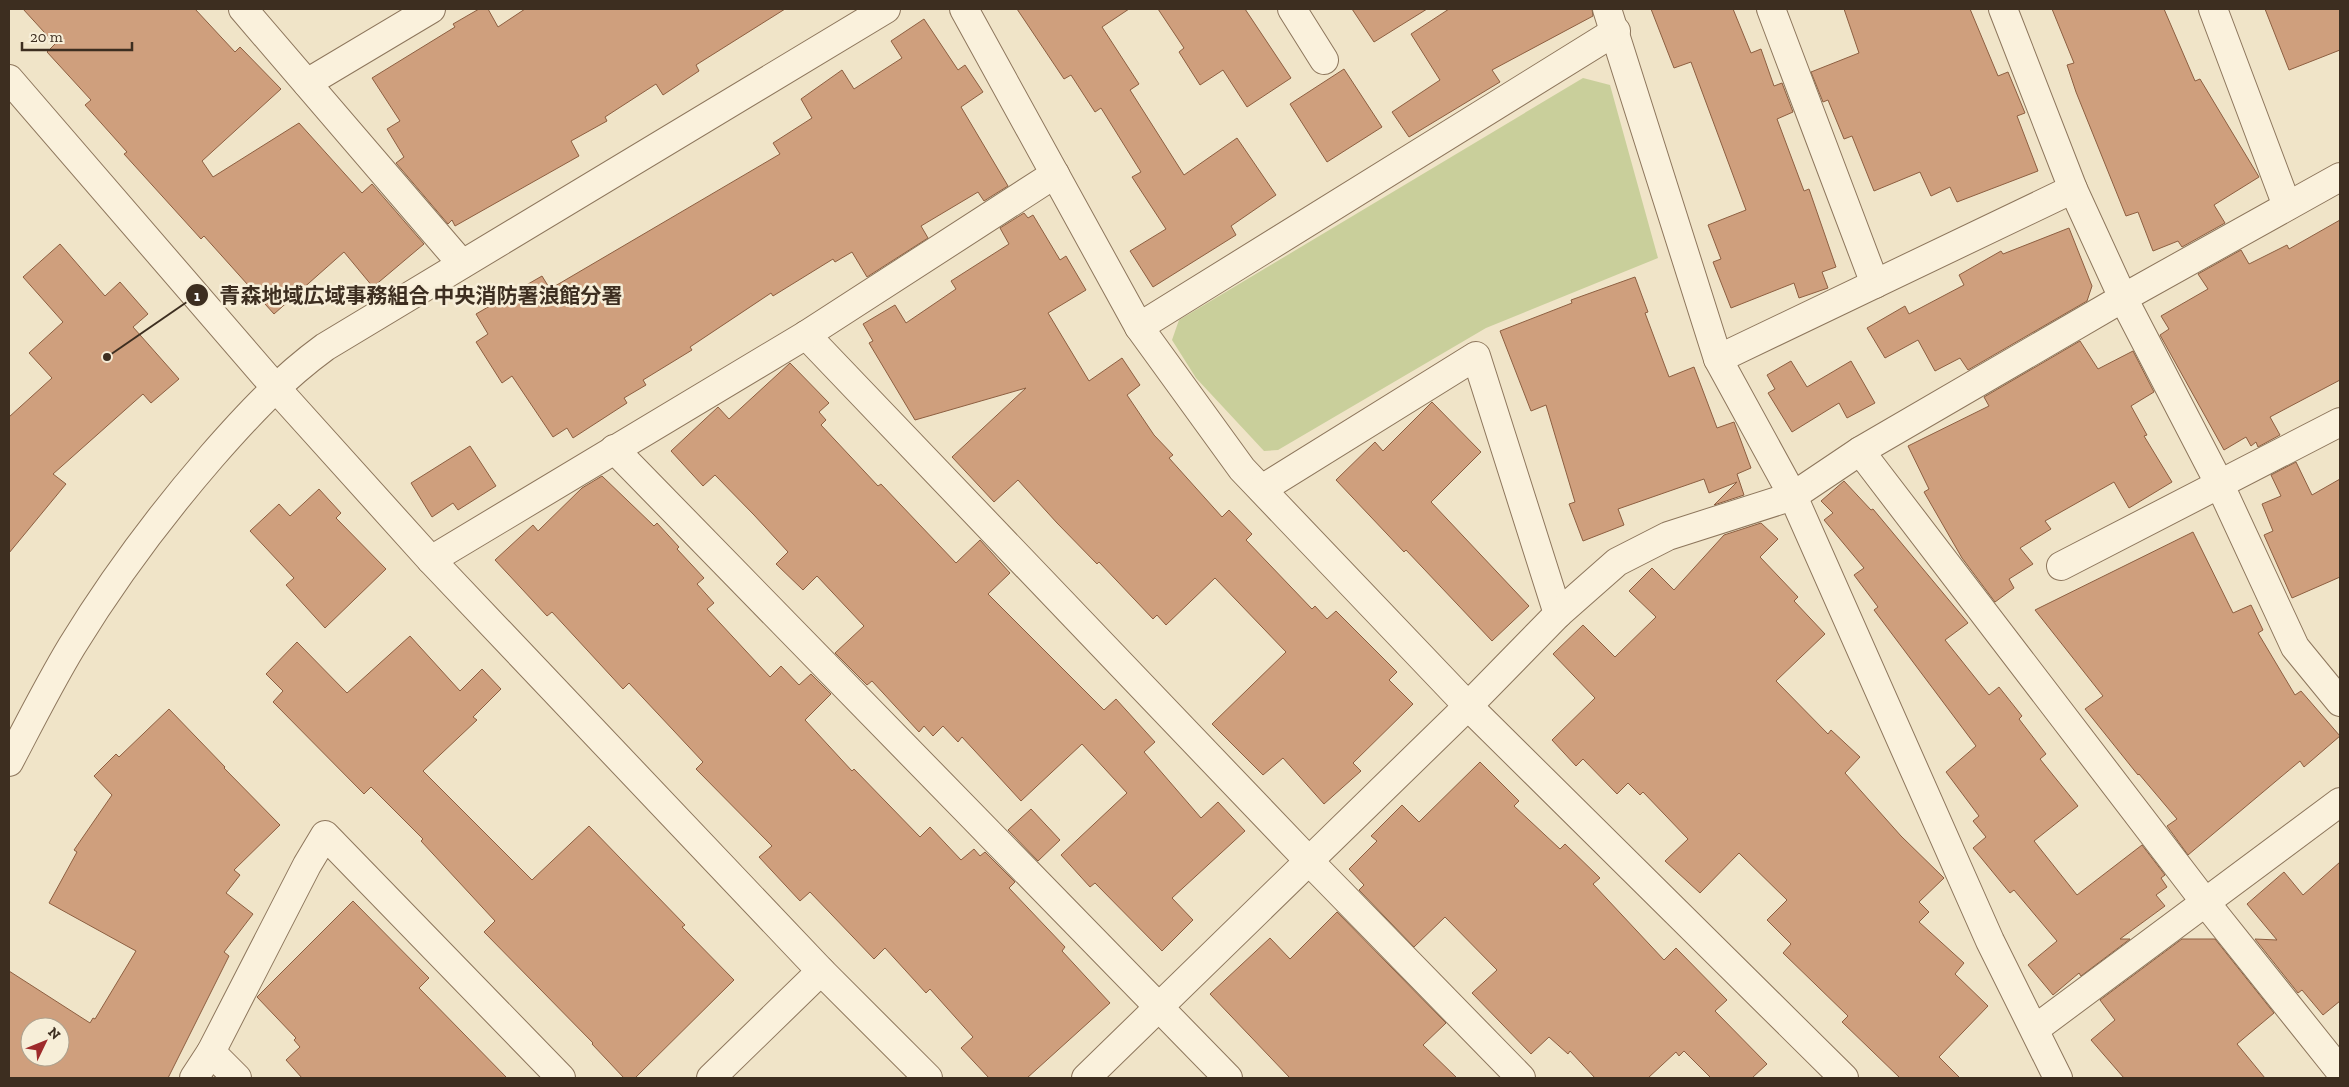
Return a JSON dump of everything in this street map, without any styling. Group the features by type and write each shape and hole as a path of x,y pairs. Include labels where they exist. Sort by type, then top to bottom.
{"street":[{"path":"243,9 462,264"},
{"path":"307,83 431,9"},
{"path":"9,762 72,647 112,584 184,488 249,413 275,387 325,347 886,9"},
{"path":"964,9 1139,326 1242,469 1468,706 1844,1078"},
{"path":"1292,9 1324,60"},
{"path":"1771,9 1874,284"},
{"path":"2003,9 2073,188 2123,298 2219,483 2295,647 2340,702"},
{"path":"2213,9 2287,206"},
{"path":"1139,326 1612,20 1718,359 1793,496 1990,941 2035,1029 2048,1072"},
{"path":"9,79 275,387 431,560 821,971 928,1078"},
{"path":"431,560 806,335 1055,174"},
{"path":"1086,1078 1468,706 1558,614 1617,562 1668,536 1793,496 1860,451 2123,298 2340,177"},
{"path":"1718,359 2073,188"},
{"path":"806,335 1309,861 1522,1078"},
{"path":"1262,489 1476,356 1558,614"},
{"path":"2061,566 2340,422"},
{"path":"614,449 1228,1078"},
{"path":"1860,451 2205,902 2340,1070"},
{"path":"2035,1029 2340,802"},
{"path":"194,1078 211,1052 307,865 325,835 561,1078"},
{"path":"711,1078 821,971"},
{"path":"211,1052 237,1078"}],"green space":[{"path":"1583,78 1610,85 1658,258 1486,328 1278,450 1264,451 1196,378 1172,340 1179,320"}],"building":[{"path":"23,9 195,9 235,52 240,47 281,89 202,161 213,177 299,123 362,193 372,184 424,244 373,287 344,252 274,314 204,236 201,239 124,154 127,152 85,105 91,100 47,52 55,44"},
{"path":"479,9 488,9 498,27 525,9 785,9 696,65 699,71 663,95 656,84 605,117 607,121 571,141 579,156 455,226 452,220 448,224 396,163 404,157 387,129 400,121 372,78 455,27 453,24"},
{"path":"1017,9 1129,9 1102,27 1139,84 1130,90 1184,175 1237,138 1276,195 1231,226 1236,235 1153,287 1130,251 1166,229 1132,177 1141,172 1101,108 1095,112 1071,75 1064,79"},
{"path":"1158,9 1245,9 1291,78 1247,107 1223,70 1200,85 1179,52 1184,48"},
{"path":"1352,9 1427,9 1374,42"},
{"path":"1449,9 1592,9 1593,16 1492,70 1500,82 1409,137 1392,112 1440,80 1411,34"},
{"path":"1651,9 1733,9 1751,53 1761,49 1774,86 1782,83 1793,112 1777,119 1804,191 1809,189 1836,267 1822,272 1828,288 1799,298 1794,283 1731,308 1713,262 1721,259 1708,225 1746,210 1691,62 1674,68"},
{"path":"1844,9 1970,9 1998,76 2008,72 2025,113 2017,116 2038,171 1957,202 1950,187 1931,196 1920,172 1874,191 1852,136 1844,139 1828,100 1823,102 1811,72 1859,53"},
{"path":"2052,9 2164,9 2195,81 2200,79 2259,177 2214,205 2225,223 2182,247 2178,241 2153,251 2138,212 2126,216 2076,92 2067,65 2074,63"},
{"path":"2265,9 2340,9 2340,50 2289,70"},
{"path":"924,19 958,70 965,65 983,92 961,107 1008,186 984,201 978,192 921,226 928,238 867,277 852,252 835,262 833,259 773,296 771,293 690,347 692,350 643,380 646,385 624,398 627,403 573,438 567,428 553,437 512,376 502,383 476,342 488,334 476,314 542,276 550,289 780,154 773,143 812,118 801,99 842,70 854,89 902,58 891,41"},
{"path":"1344,69 1382,127 1327,162 1290,104"},
{"path":"1024,213 1028,218 1033,215 1060,260 1066,256 1086,290 1048,313 1089,381 1122,358 1140,385 1127,395 1154,435 1173,455 1169,458 1222,517 1229,510 1252,534 1246,540 1312,609 1315,606 1327,619 1336,611 1397,672 1389,680 1413,704 1353,763 1361,771 1324,804 1283,758 1263,775 1212,724 1286,652 1215,578 1166,625 1157,615 1153,619 1099,562 1097,564 1057,523 1018,480 994,502 952,457 1026,388 915,420 869,343 873,341 863,324 895,305 906,323 956,289 951,281 1009,244 1000,228"},
{"path":"2340,220 2340,380 2270,417 2280,435 2258,447 2256,442 2251,446 2246,437 2224,450 2160,335 2169,329 2161,316 2208,289 2198,274 2241,250 2249,264 2287,245 2289,249"},
{"path":"2069,228 2092,286 2087,301 1968,370 1960,358 1935,371 1918,340 1885,358 1867,328 1905,306 1909,314 1964,285 1959,275 2001,251 2003,254"},
{"path":"60,244 105,296 120,282 148,314 133,327 179,379 151,403 143,394 53,474 66,484 9,553 9,417 52,378 29,353 63,322 23,277"},
{"path":"1635,277 1648,312 1645,313 1669,377 1694,367 1717,428 1734,422 1751,468 1737,474 1744,495 1714,505 1737,482 1709,493 1704,479 1618,509 1624,525 1583,541 1569,504 1575,502 1546,405 1531,411 1500,331 1572,303 1571,300"},
{"path":"2080,341 2098,369 2133,351 2154,392 2131,406 2147,435 2144,436 2172,482 2129,508 2114,482 2045,521 2051,529 2020,548 2033,564 2009,579 2014,588 1995,602 1962,558 1924,492 1929,489 1908,446 1989,406 1984,397"},
{"path":"1791,361 1807,387 1851,361 1875,403 1847,418 1839,403 1792,432 1768,393 1775,389 1767,375"},
{"path":"790,363 829,403 819,412 826,420 821,425 878,486 881,484 956,563 980,540 1010,573 988,594 1104,710 1116,699 1155,742 1144,752 1201,818 1218,802 1245,831 1172,898 1193,920 1162,951 1095,883 1090,887 1061,855 1127,793 1082,744 1021,801 962,737 958,742 943,726 933,736 924,726 919,732 872,681 867,685 835,653 864,626 817,576 803,590 776,564 788,552 754,515 715,475 703,486 671,451 718,407 729,419"},
{"path":"1432,402 1481,452 1431,502 1529,606 1492,641 1406,550 1404,552 1336,480 1375,442 1383,451"},
{"path":"470,446 496,486 458,510 453,503 432,517 411,483"},
{"path":"2296,462 2312,495 2340,479 2340,577 2292,598 2264,535 2273,531 2262,504 2281,496 2271,475"},
{"path":"602,476 654,526 657,523 679,547 677,549 704,578 697,584 714,603 707,609 770,677 781,666 799,685 811,674 831,694 805,720 852,771 854,769 920,837 930,827 961,860 974,849 980,856 985,852 1015,882 1009,888 1065,947 1062,951 1110,1003 1027,1078 989,1078 961,1048 973,1037 930,989 926,993 885,948 874,959 810,892 800,901 759,857 772,846 696,769 703,762 629,683 623,689 552,612 547,616 495,560 533,525 538,531 582,488"},
{"path":"1844,481 1871,510 1873,509 1968,623 1945,640 1989,695 1999,687 2022,716 2019,719 2046,754 2040,759 2078,806 2034,841 2077,895 2142,845 2165,875 2161,878 2167,887 2156,895 2165,906 2120,939 2130,939 2081,976 2079,973 2053,995 2028,965 2057,941 2014,890 2010,893 1973,848 1986,837 1973,821 1979,816 1946,772 1976,746 1874,610 1878,607 1854,575 1864,568 1824,520 1833,513 1821,501"},
{"path":"319,489 341,513 336,518 386,569 325,628 286,585 294,578 250,531 279,504 290,516"},
{"path":"1761,523 1778,539 1760,557 1798,597 1794,601 1825,634 1776,681 1828,734 1831,730 1860,757 1845,773 1901,836 1944,878 1919,902 1929,912 1919,922 1964,963 1955,974 1988,1006 1939,1057 1960,1078 1900,1078 1842,1022 1848,1016 1783,953 1791,944 1767,920 1787,900 1739,853 1700,893 1665,861 1688,839 1643,792 1640,795 1628,783 1617,794 1583,759 1576,766 1552,740 1595,698 1553,654 1583,625 1615,657 1656,617 1629,591 1652,568 1674,590 1724,535"},
{"path":"2193,532 2233,613 2251,605 2263,630 2258,633 2295,695 2301,691 2340,736 2304,767 2300,761 2188,855 2167,826 2177,819 2138,775 2085,709 2103,696 2035,610"},
{"path":"410,636 460,691 482,669 501,689 473,717 477,720 423,771 532,880 589,826 685,925 682,927 734,980 635,1078 624,1078 593,1043 484,932 495,921 421,841 423,839 371,787 364,794 273,702 283,691 266,674 297,642 347,693"},
{"path":"169,709 280,825 234,870 240,875 226,893 253,914 224,952 229,956 168,1078 9,1078 9,971 90,1023 93,1018 95,1019 136,951 49,903 77,852 74,850 112,795 94,776 116,754 119,757"},
{"path":"1480,762 1519,801 1514,806 1560,849 1565,844 1600,878 1593,884 1664,960 1676,948 1727,1000 1715,1011 1767,1064 1752,1078 1711,1078 1684,1051 1679,1056 1676,1052 1648,1078 1595,1078 1570,1051 1568,1054 1549,1037 1531,1054 1472,993 1497,970 1445,917 1414,947 1359,890 1364,885 1349,869 1377,841 1371,836 1402,805 1419,822"},
{"path":"1031,809 1060,840 1038,861 1008,830"},
{"path":"2340,862 2340,1001 2323,1015 2302,990 2298,993 2255,939 2277,940 2247,904 2284,872 2303,895"},
{"path":"353,901 429,978 419,988 507,1078 302,1078 286,1060 300,1047 294,1040 296,1038 257,997"},
{"path":"1337,912 1446,1023 1423,1045 1457,1078 1290,1078 1210,994 1270,938 1290,959"},
{"path":"2182,939 2215,939 2274,1013 2237,1044 2265,1078 2124,1078 2091,1040 2115,1020 2100,1000"}],"place":[{"name":"青森地域広域事務組合 中央消防署浪館分署","path":"107,357"}]}
